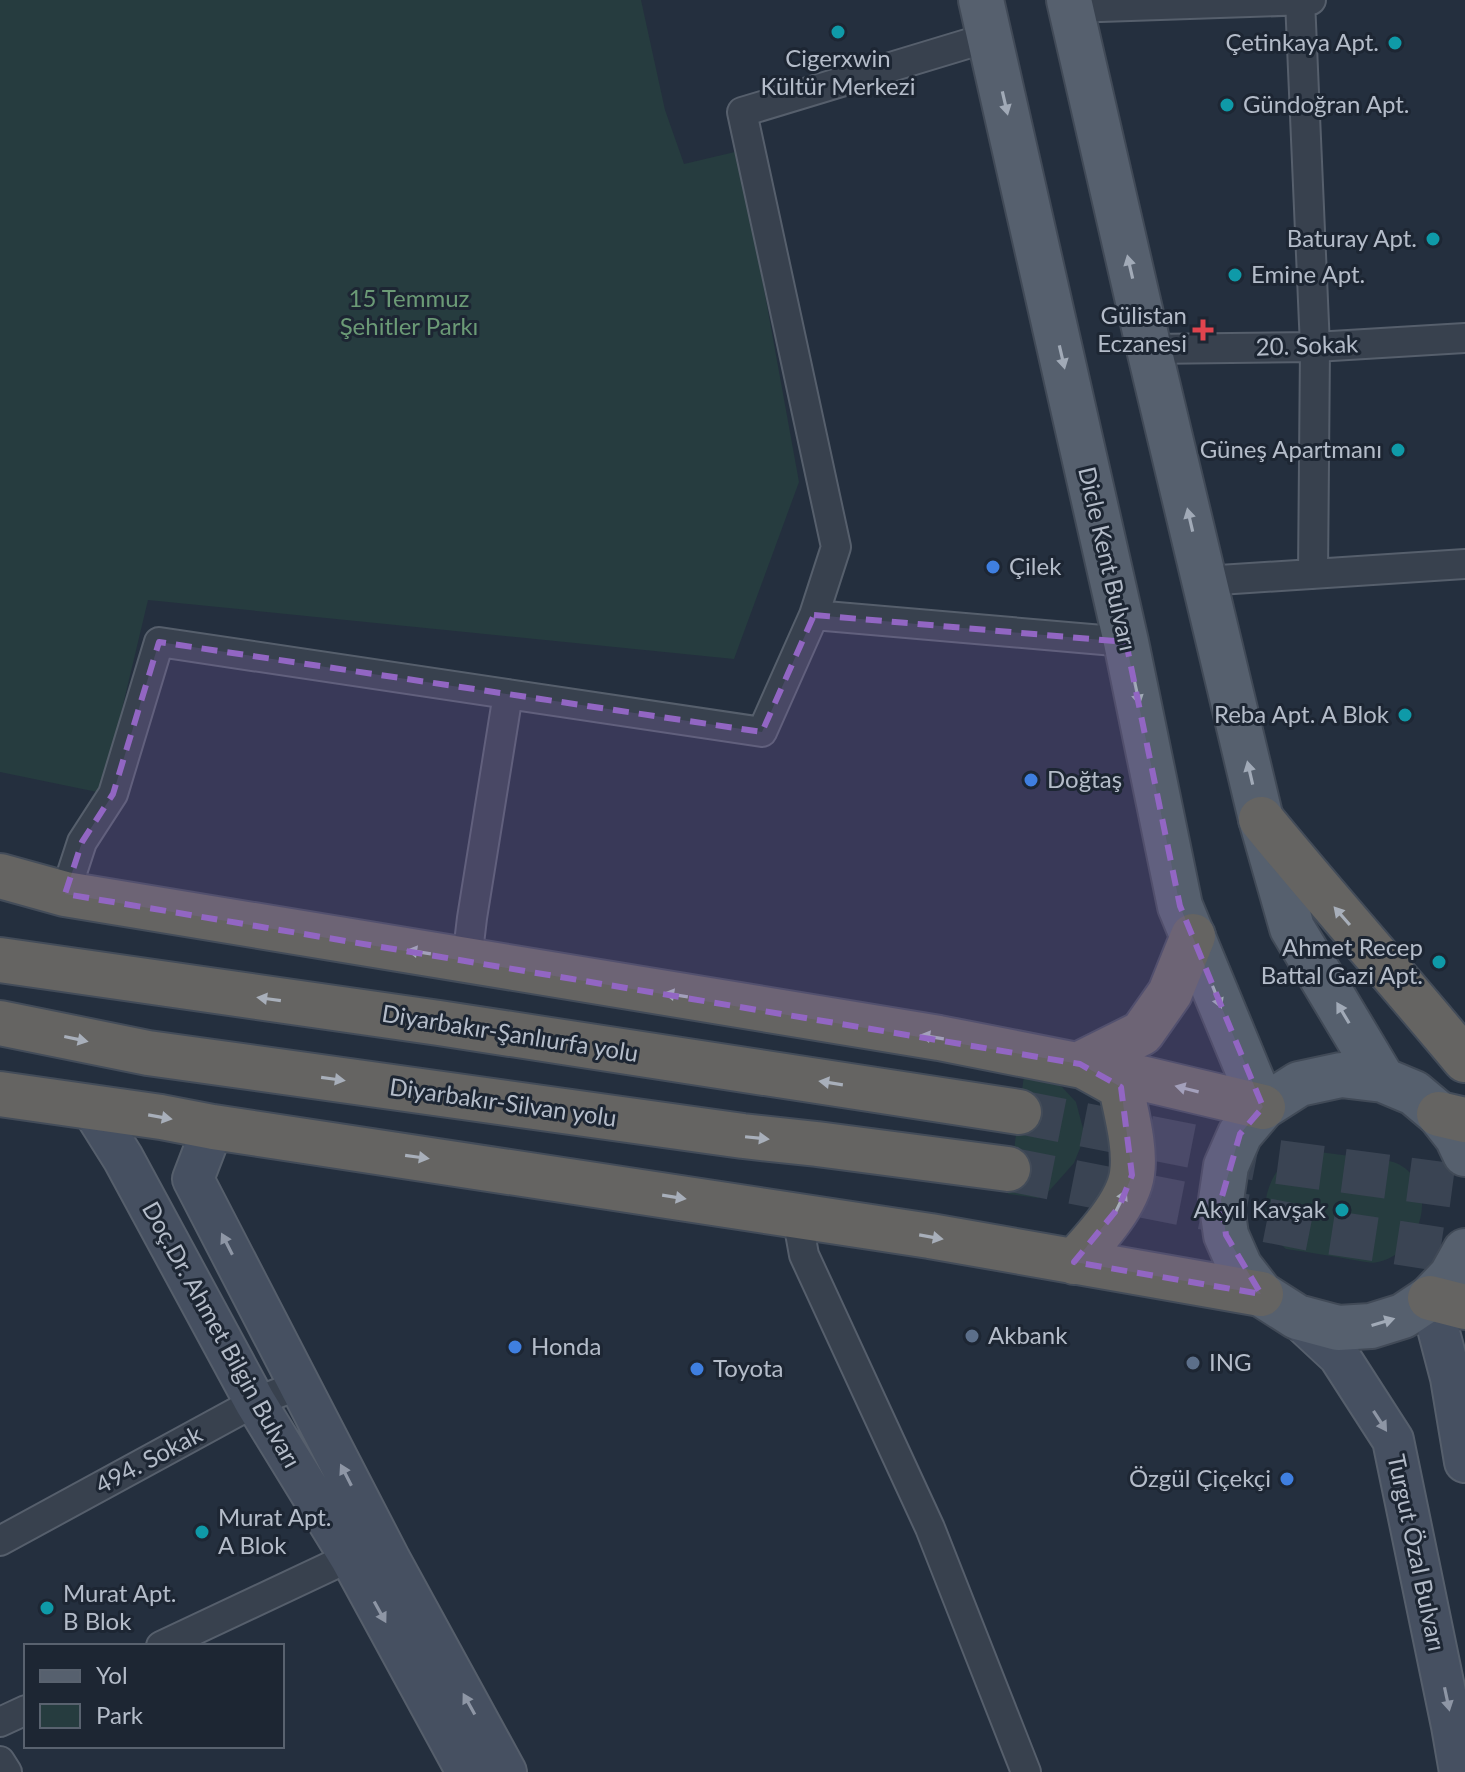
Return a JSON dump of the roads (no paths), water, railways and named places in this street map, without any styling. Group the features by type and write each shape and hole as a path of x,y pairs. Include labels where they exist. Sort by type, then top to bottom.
{"highway":[{"path":"1261,819 1465,1060"},
{"path":"0,876 65,894 939,1038 1080,1064 1263,1107"},
{"path":"1080,1064 1142,1033 1170,993 1193,936"},
{"path":"0,946 121,978"},
{"name":"Diyarbakır-Şanlıurfa yolu","path":"0,960 439,1023 1019,1112"},
{"name":"Diyarbakır-Silvan yolu","path":"0,1023 148,1053 743,1136 1008,1169"},
{"path":"1074,1262 1119,1207 1132,1175 1131,1136 1121,1087 1080,1064"},
{"path":"0,1094 930,1236 1261,1294"}],"main road":[{"path":"1070,4 1261,819 1292,928 1383,1080"},
{"name":"Dicle Kent Bulvarı","path":"986,19 1126,642 1180,906 1263,1107"},
{"path":"1448,1302 1371,1326 1338,1328 1297,1317 1261,1294 1240,1267 1226,1235 1221,1200 1226,1166 1240,1134 1263,1107 1299,1084 1341,1075 1383,1080 1414,1093 1452,1117 1465,1154"},
{"name":"Doç.Dr. Ahmet Bilgin Bulvarı","path":"91,1107 123,1158 255,1402 350,1557 467,1772"},
{"name":"Doç.Dr. Ahmet Bilgin Bulvarı","path":"213,1127 193,1179 390,1560 506,1772"},
{"path":"1465,1251 1451,1276 1448,1302 1451,1378 1465,1462"},
{"name":"Turgut Özal Bulvarı","path":"1297,1317 1339,1356 1393,1440 1460,1772"}],"street":[{"path":"1070,4 1304,1 1315,347 1313,574"},
{"path":"65,894 82,842 113,794 159,642 762,732 814,615 836,547 742,112 986,19"},
{"name":"20. Sokak","path":"1149,349 1315,347 1465,338"},
{"path":"1204,581 1465,564"},
{"path":"814,615 1126,642"},
{"path":"467,960 508,694"},
{"path":"797,1216 804,1255 930,1528 1026,1772"},
{"name":"494. Sokak","path":"0,1541 255,1402 299,1385"},
{"path":"165,1644 350,1557"},
{"path":"0,1722 24,1711"},
{"path":"0,1761 7,1772"}],"tunnel":[{"path":"1019,1112 1263,1160 1465,1187"},
{"path":"1008,1169 1321,1231 1465,1253"}],"place":[{"name":"Cigerxwin Kültür Merkezi","path":"838,32"},
{"name":"Çetinkaya Apt.","path":"1395,43"},
{"name":"Gündoğran Apt.","path":"1227,105"},
{"name":"Baturay Apt.","path":"1433,239"},
{"name":"Emine Apt.","path":"1235,275"},
{"name":"Gülistan Eczanesi","path":"1203,330"},
{"name":"Güneş Apartmanı","path":"1398,450"},
{"name":"Çilek","path":"993,567"},
{"name":"Reba Apt. A Blok","path":"1405,715"},
{"name":"Doğtaş","path":"1031,780"},
{"name":"Ahmet Recep Battal Gazi Apt.","path":"1439,962"},
{"name":"Akyıl Kavşak","path":"1342,1210"},
{"name":"Akbank","path":"972,1336"},
{"name":"Honda","path":"515,1347"},
{"name":"ING","path":"1193,1363"},
{"name":"Toyota","path":"697,1369"},
{"name":"Özgül Çiçekçi","path":"1287,1479"},
{"name":"Murat Apt. A Blok","path":"202,1532"},
{"name":"Murat Apt. B Blok","path":"47,1608"}],"park label":[{"name":"15 Temmuz Şehitler Parkı","path":"409,313"}]}
